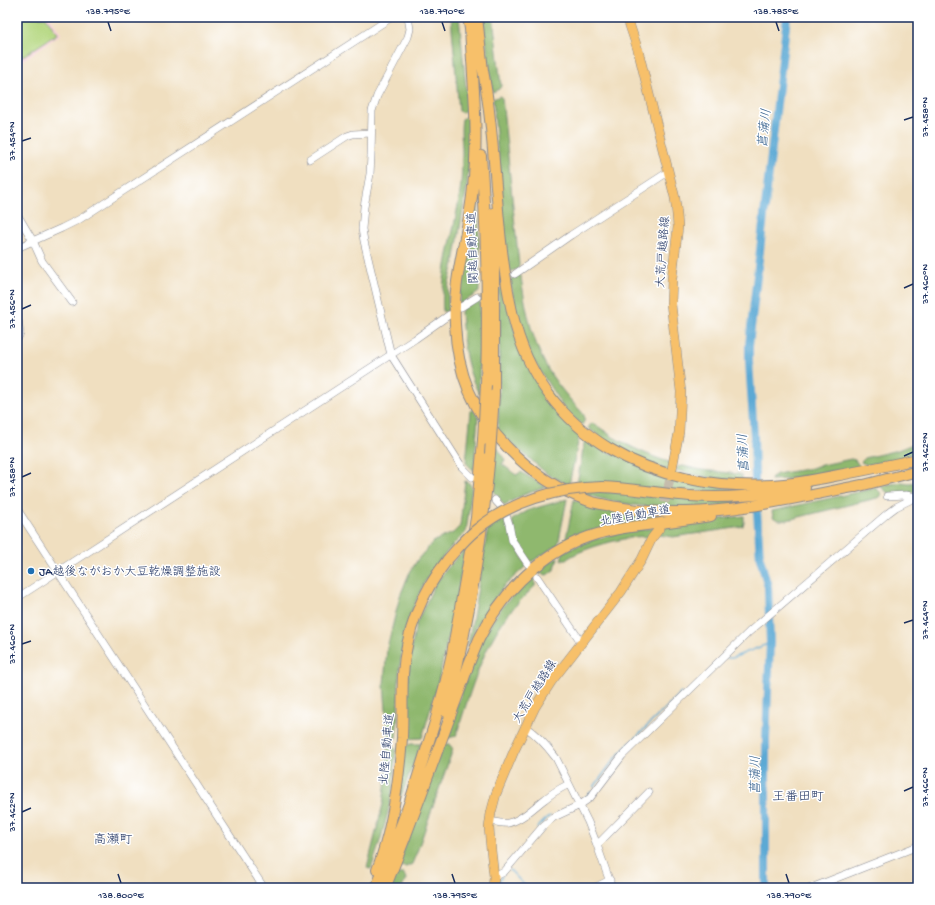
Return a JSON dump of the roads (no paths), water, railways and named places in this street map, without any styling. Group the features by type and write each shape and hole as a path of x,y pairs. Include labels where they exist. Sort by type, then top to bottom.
{"highway":[{"name":"関越自動車道","path":"468,17 481,92 483,114 483,186 487,343 480,479"},
{"name":"関越自動車道","path":"477,17 482,65 481,92"},
{"name":"関越自動車道","path":"480,479 490,454 494,395 494,262 490,149 483,114"},
{"path":"483,114 511,304 518,332 536,376 564,413 580,428 623,456 652,468 701,481 743,485 773,496 862,485 918,471"},
{"path":"483,114 476,145 473,188 455,292 454,308 456,344 466,384 475,404 488,426 511,451 540,475 566,490 590,501 626,509 668,512 743,509 773,496 793,483 864,471 918,459"},
{"name":"北陸自動車道","path":"370,888 380,862 387,836 398,780 402,737 403,672 410,634 417,611 434,577 448,559 476,530 495,517 517,505 554,492 602,487 707,497 773,496 918,464"},
{"path":"376,888 410,802 443,691 452,653 464,588 476,518 480,479"},
{"name":"北陸自動車道","path":"416,808 443,723 460,655 484,518 480,479"},
{"name":"北陸自動車道","path":"385,888 479,640 497,607 508,593 538,565 562,549 581,540 602,533 630,527 743,509"}],"main road":[{"name":"大荒戸越路線","path":"627,17 638,50 675,198 677,215 678,227 672,278 671,304 681,392 679,432 672,469"},
{"name":"大荒戸越路線","path":"493,888 494,877 490,821 496,794 525,727 535,707 551,682 624,587 642,559 652,538 659,529"}],"street":[{"path":"17,248 80,219 392,17"},
{"path":"408,17 410,29 408,37 374,104 372,111 370,174 362,228 390,355 462,467 480,479"},
{"path":"310,160 347,136 353,134 371,133"},
{"path":"514,274 668,172"},
{"path":"17,214 33,241 42,261 72,302"},
{"path":"461,307 477,297"},
{"path":"17,312 20,334 17,339"},
{"path":"17,598 415,339 449,315"},
{"path":"887,496 917,496"},
{"path":"494,877 504,872 548,821 580,805 590,798 622,756 759,622 888,513 917,496"},
{"path":"495,500 504,510 508,520 512,540 528,564"},
{"path":"17,509 264,888"},
{"path":"537,577 581,642"},
{"path":"525,727 536,734 556,758 580,805 597,845 612,888"},
{"path":"490,821 509,823 514,821 526,814 554,792 569,784"},
{"path":"597,845 649,792"},
{"path":"811,888 918,846"},
{"path":"594,888 610,880"}],"waterway":[{"name":"菖蒲川","path":"766,888 766,739 770,643 768,587 760,558 749,345 787,17"},
{"path":"727,658 732,658 770,643"},
{"path":"594,787 623,750 681,693"},
{"path":"585,798 591,792"},
{"path":"537,828 550,816"},
{"path":"510,870 527,888"},
{"path":"497,885 502,876"}],"tunnel":[{"path":"477,297 515,274"},
{"path":"659,529 672,469"}],"place":[{"name":"JA越後ながおか大豆乾燥調整施設","path":"31,571"}],"district":[{"name":"王番田町","path":"798,795"},
{"name":"高瀬町","path":"113,838"}]}
